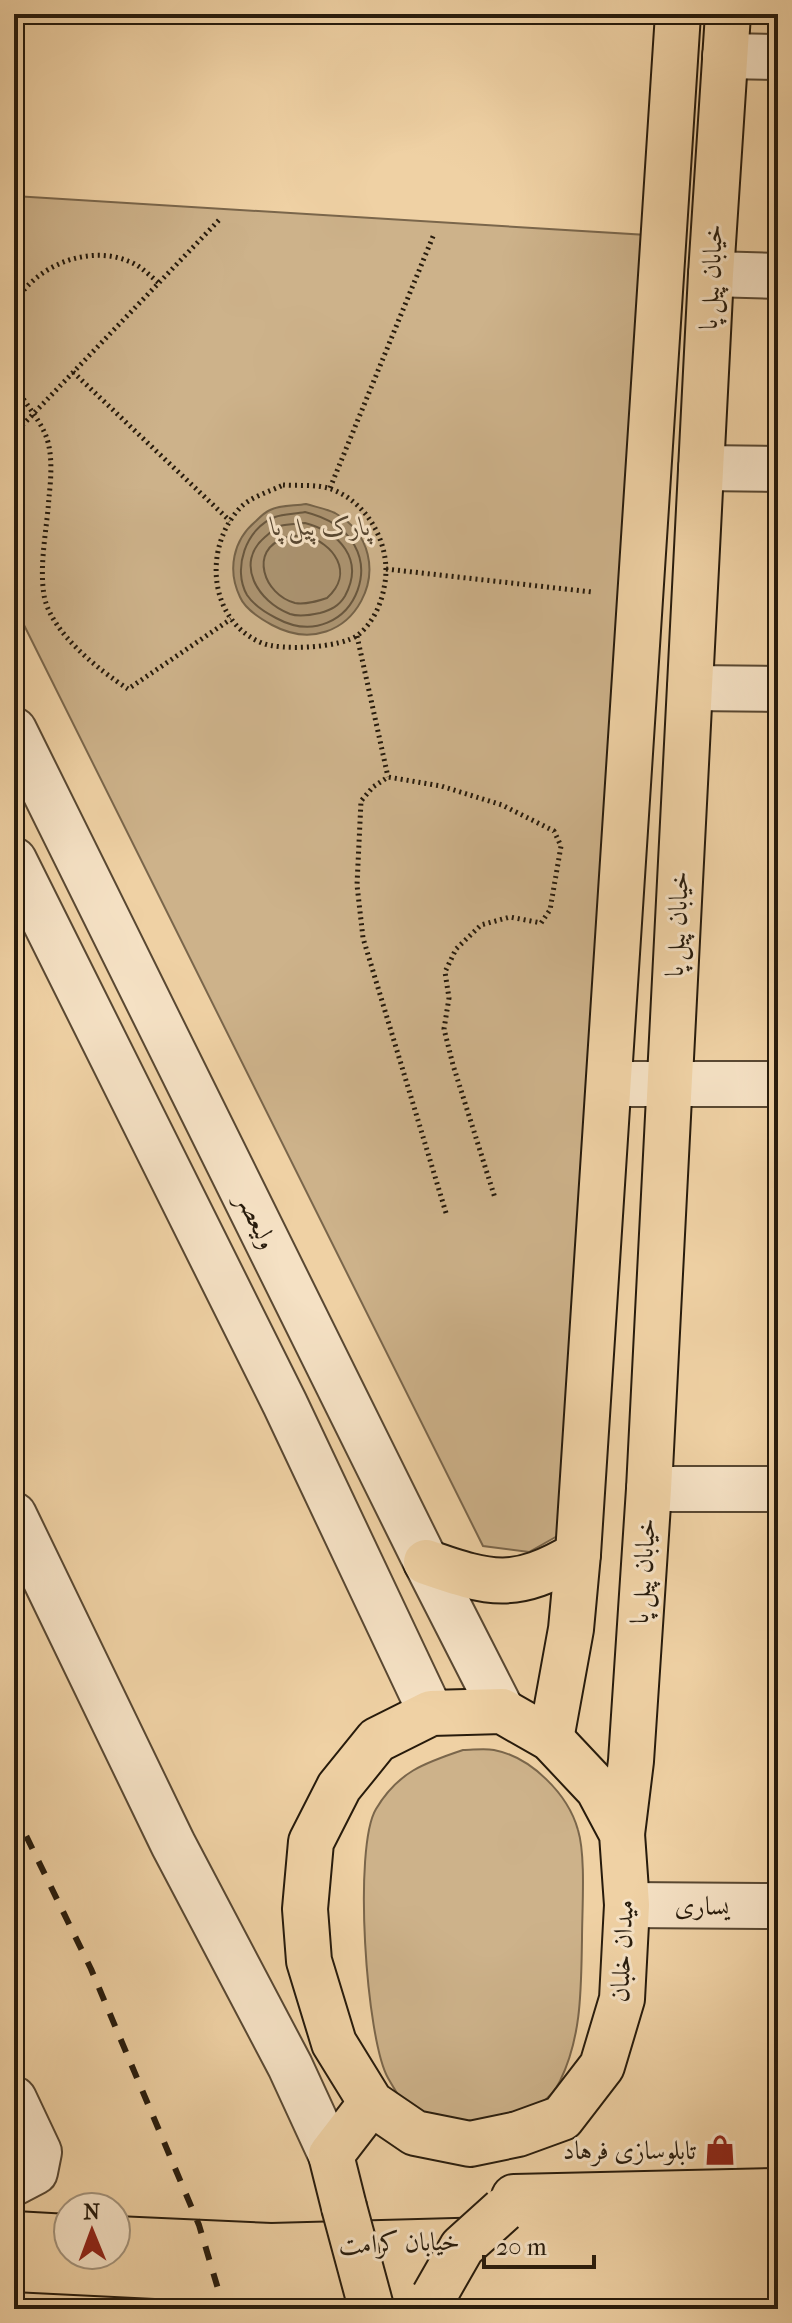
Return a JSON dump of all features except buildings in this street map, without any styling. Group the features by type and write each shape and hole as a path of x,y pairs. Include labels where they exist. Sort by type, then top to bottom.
{"main road":[{"name":"خیابان پیل پا","path":"551,1739 571,1629 578,1554 678,14"},
{"name":"خیابان پیل پا","path":"622,1834 631,1761 649,1489 711,274 727,35"},
{"path":"426,1562 473,1578 517,1581 551,1570 578,1554"},
{"path":"502,1711 431,1713 377,1740 339,1787 311,1842 305,1909 309,1961 334,2043 371,2103 415,2133 470,2144 518,2134 562,2118"},
{"name":"میدان خلبان","path":"431,2302 462,2247 508,2203 562,2118 602,2066 622,1999 627,1905 622,1834 598,1789 551,1739 502,1711"},
{"path":"371,2103 331,2155 372,2308"},
{"path":"508,2203 778,2191"},
{"name":"خیابان کرامت","path":"132,2240 271,2246 778,2232"},
{"path":"14,2234 52,2236"},
{"name":"خیابان کرامت","path":"14,2269 275,2282 778,2270"},
{"path":"508,2309 778,2303"}],"street":[{"path":"727,35 778,57"},
{"path":"711,274 778,276"},
{"path":"701,468 778,469"},
{"path":"690,688 778,689"},
{"name":"ولیعصر","path":"14,730 502,1711"},
{"path":"14,860 285,1404 431,1713"},
{"path":"609,1084 778,1084"},
{"path":"649,1489 778,1489"},
{"path":"14,1515 173,1844 290,2066 331,2155"},
{"name":"یساری","path":"627,1905 778,1906"},
{"path":"14,2099 39,2152 35,2172 14,2183"}],"path":[{"path":"14,434 221,218"},
{"path":"330,488 434,234"},
{"path":"14,305 27,284 41,273 72,260 92,256 129,261 159,283"},
{"path":"73,372 230,521"},
{"path":"14,384 46,435 50,487 43,571 44,597 54,620 87,657 128,689 231,619"},
{"path":"283,485 330,488 349,498 367,513 384,546 386,569 380,607 357,636 309,649 262,643 231,619 222,603 215,571 218,541 230,521 242,506 283,485"},
{"path":"386,569 592,592"},
{"path":"357,636 388,777"},
{"path":"446,1213 363,938 357,885 361,801 373,787 388,777 441,786 502,805 554,831 561,846 550,910 541,923 510,917 481,925 456,949 445,972 449,998 444,1029 495,1198"}],"green space":[{"name":"پارک پیل پا","path":"14,196 647,235 568,1530 529,1552 483,1546 14,605"},
{"path":"490,1749 508,1754 546,1779 566,1803 573,1817 578,1830 583,1868 579,2012 573,2047 560,2081 546,2099 534,2107 472,2127 444,2123 414,2110 401,2099 388,2078 374,2025 365,1943 365,1862 369,1830 376,1809 393,1786 413,1770 463,1750"}],"water":[{"path":"306,504 335,513 357,532 368,554 369,578 361,601 347,620 326,632 301,634 272,625 249,610 236,587 233,566 242,537 263,515 278,507"}],"railway":[{"path":"14,1811 91,1969 199,2225 224,2309"}],"place":[{"name":"تابلوسازی فرهاد","path":"720,2150"}]}
